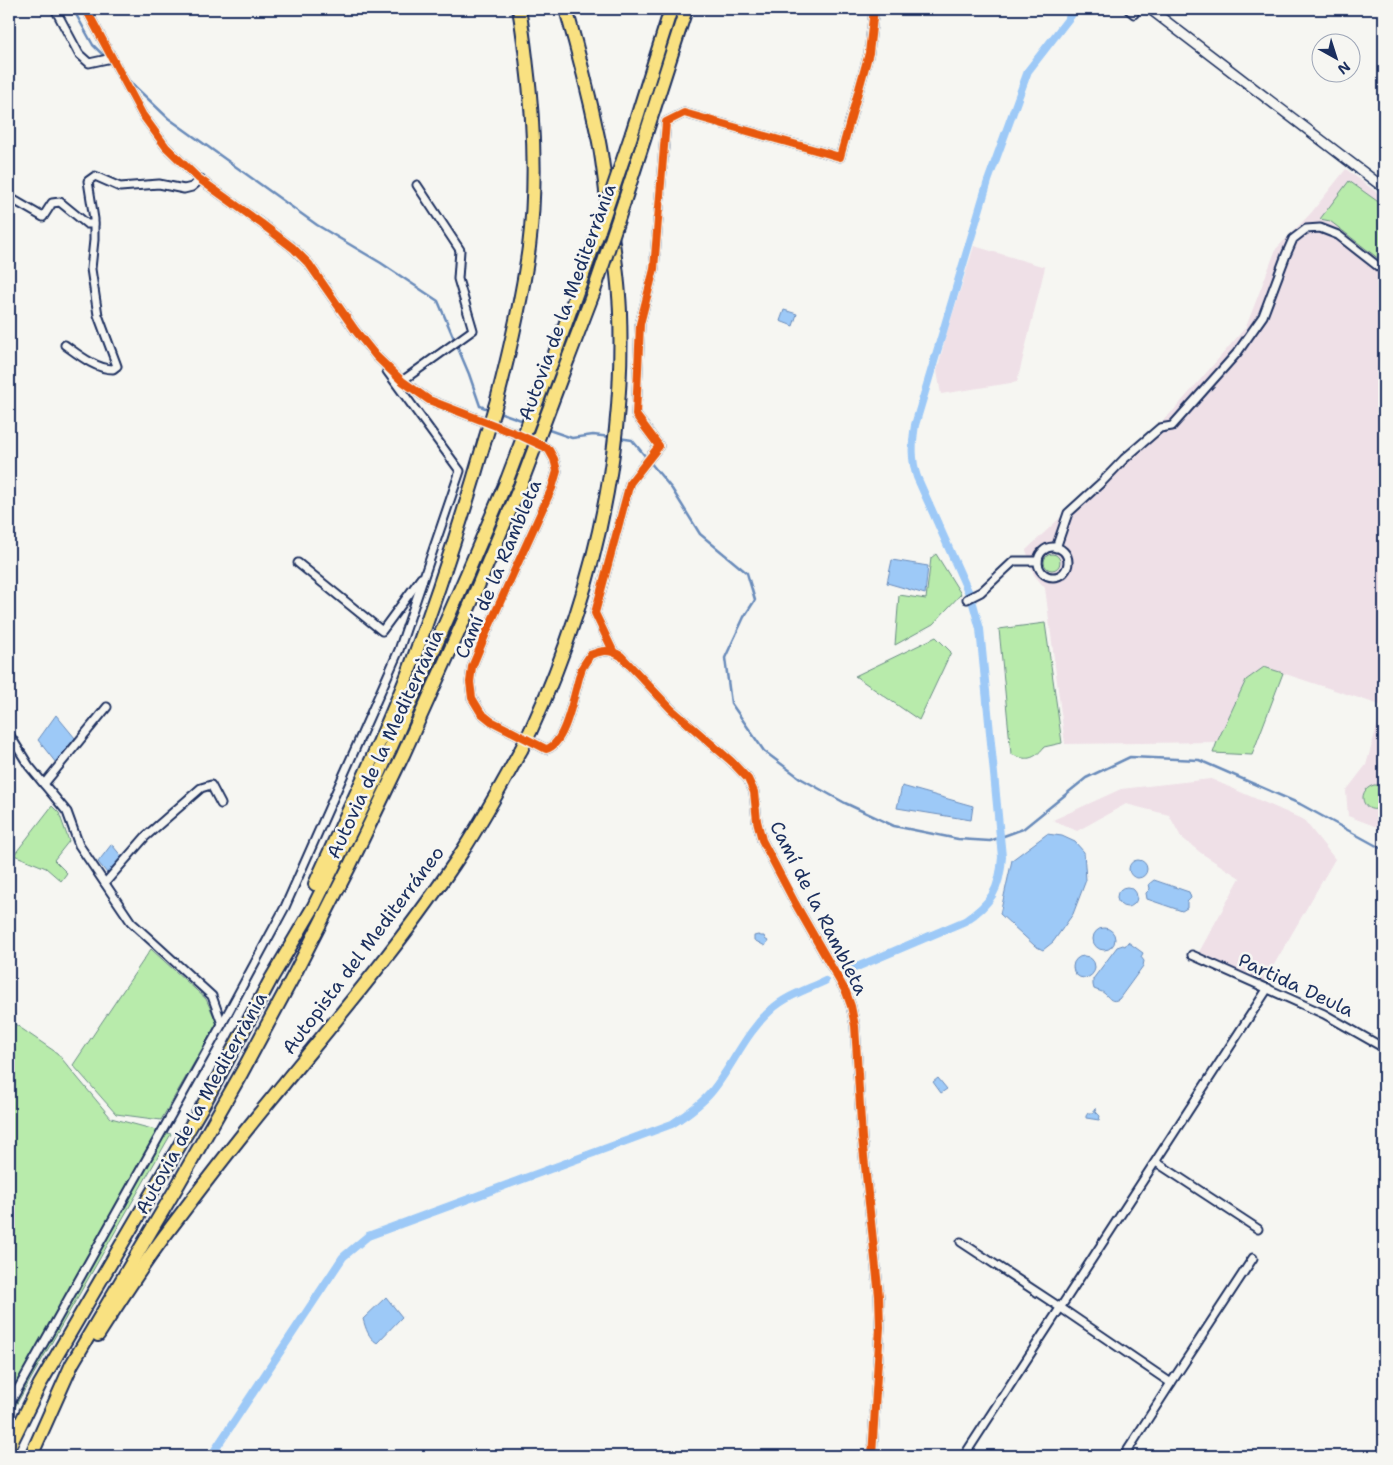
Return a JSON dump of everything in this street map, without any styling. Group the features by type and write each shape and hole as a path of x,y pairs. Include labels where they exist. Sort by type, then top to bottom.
{"highway":[{"path":"271,979 374,754 408,672 443,578 497,400 521,296 529,247 532,198 534,142 530,87 519,9"},
{"name":"Autopista del Mediterráneo","path":"46,1421 102,1330 163,1239 235,1145 369,979 461,853 492,804 521,750 546,697 567,644 588,579 613,457 619,374 620,322 616,264 598,138 566,9"},
{"path":"656,58 655,40 664,9"},
{"name":"Autovia de la Mediterrània","path":"9,1447 40,1384 206,1100 271,979 314,906 380,772 463,583 506,480 554,356 632,133 671,9"},
{"name":"Autovia de la Mediterrània","path":"32,1456 72,1364 242,1072 346,873 403,755 462,624 521,484 594,290 686,9"}],"street":[{"path":"54,9 79,54 89,63 112,58"},
{"name":"Camí de la Rambleta","path":"86,9 147,121 166,147 200,179 293,248 309,264 355,330 376,356 402,381 429,400 550,450 557,471 552,488 472,667 470,682 472,698 481,713 498,725 546,749 550,748 556,743 564,728 576,694 582,668 590,655 601,651 613,651 622,656 671,709 731,761 748,779 754,792 757,821 762,840 795,903 846,992 855,1026 862,1138 879,1296 880,1327 872,1456"},
{"path":"613,651 595,613 630,483 659,446 636,415 640,324 654,269 666,122 684,113 840,157 869,53 874,9"},
{"path":"1150,9 1384,188"},
{"path":"66,345 77,354 104,369 113,369 117,366 98,315 91,269 94,224 88,181 96,176 120,187 159,184 184,189 192,187 200,179"},
{"path":"402,381 473,330 458,279 460,250 418,185"},
{"path":"12,199 43,217 52,202 60,202 87,224 94,224"},
{"path":"1056,548 1068,513 1124,459 1160,428 1172,426 1237,353 1263,316 1293,239 1306,229 1320,228 1338,236 1384,271"},
{"path":"9,1405 286,907 400,650 460,471 376,356"},
{"path":"1056,548 1065,554 1067,564 1062,573 1053,577 1040,570 1038,561 1039,556 1046,549 1056,548"},
{"path":"971,597 981,592 1014,561 1038,561"},
{"path":"298,563 382,631 426,571"},
{"path":"44,784 106,708"},
{"path":"9,734 29,766 68,812 79,845 131,922 212,996 222,1024"},
{"path":"105,883 146,836 201,788 211,786 221,804"},
{"name":"Partida Deula","path":"1192,955 1324,1014 1384,1048"},
{"path":"964,1456 1268,988"},
{"path":"1156,1162 1258,1229"},
{"path":"961,1242 1171,1383"},
{"path":"1124,1456 1253,1258"},
{"path":"1384,1371 1384,1375"}],"shaded area":[{"path":"1346,169 1384,198 1384,833 1377,827 1348,816 1346,791 1366,765 1383,706 1264,667 1246,680 1217,742 1065,744 1045,588 1034,575 1026,550 1174,410 1246,327 1276,249 1311,213"},
{"path":"974,246 1045,267 1017,382 941,394 937,371"},
{"path":"1211,779 1304,820 1335,859 1264,982 1199,952 1240,878 1201,853 1181,837 1169,815 1126,804 1077,831 1053,820 1121,789"}],"green space":[{"path":"1349,181 1384,206 1384,263 1330,221 1320,219"},
{"path":"936,554 961,594 933,624 895,645 899,595 926,599 931,558"},
{"path":"1049,554 1055,554 1060,559 1058,568 1049,570 1044,565 1044,559"},
{"path":"1045,623 1062,743 1044,747 1033,757 1021,758 1011,754 999,629"},
{"path":"936,637 951,652 919,720 855,676"},
{"path":"1264,667 1283,673 1252,755 1213,753 1246,680"},
{"path":"1374,785 1384,789 1384,805 1378,809 1368,807 1364,803 1363,798 1367,788"},
{"path":"52,806 59,813 69,841 54,860 67,873 61,881 46,868 14,855"},
{"path":"151,949 206,999 217,1023 161,1120 116,1114 73,1065"},
{"path":"9,1020 57,1053 111,1118 171,1134 16,1405 9,1421"}],"water":[{"path":"784,310 797,314 793,326 780,321"},
{"path":"892,560 928,566 925,594 887,583"},
{"path":"56,715 75,738 56,763 38,740"},
{"path":"902,786 973,806 971,820 897,808"},
{"path":"1047,834 1062,836 1075,842 1084,852 1086,880 1073,914 1053,942 1043,950 1035,946 1000,914 1012,860"},
{"path":"111,845 122,857 107,873 98,862"},
{"path":"1134,860 1142,860 1147,865 1145,876 1134,878 1129,873 1129,865"},
{"path":"1154,880 1189,892 1191,898 1187,902 1187,908 1182,911 1147,899 1146,893 1150,889 1149,884"},
{"path":"1127,887 1134,890 1137,897 1134,904 1127,907 1120,904 1117,897 1120,890"},
{"path":"1104,928 1112,931 1115,939 1112,947 1104,950 1096,947 1093,939 1096,931"},
{"path":"754,936 764,936 768,941 765,946 754,940"},
{"path":"1128,942 1143,953 1141,957 1144,961 1143,966 1119,999 1113,1000 1103,992 1094,989 1093,979 1117,947 1125,946"},
{"path":"1084,956 1092,959 1095,967 1092,975 1084,978 1076,975 1073,967 1076,959"},
{"path":"938,1078 947,1089 941,1093 933,1082"},
{"path":"1095,1108 1100,1116 1099,1120 1086,1118 1088,1113 1094,1113"},
{"path":"386,1297 402,1317 377,1343 369,1335 363,1319"}],"waterway":[{"path":"73,9 93,45 106,58"},
{"path":"852,969 965,921 988,902 999,878 1002,857 980,629 972,600 917,477 913,458 913,439 915,425 988,181 1028,71 1076,9"},
{"path":"124,76 168,118 317,225 381,263 438,301 469,374 480,406 491,410"},
{"path":"499,412 524,421"},
{"path":"546,429 572,438 593,435 611,437"},
{"path":"619,438 632,440 672,489 700,534 747,573 755,600 744,617 725,658 731,703 764,751 800,778 845,803 894,826 958,839 990,841 1023,829 1086,778 1130,757 1199,760 1300,804 1384,850"},
{"path":"211,1456 343,1257 368,1236 672,1124 694,1109 709,1095 754,1028 771,1010 790,997 825,981"}],"cycle path":[{"path":"86,9 142,114 166,147 198,178 293,248 309,264 355,330 376,356 402,381 429,400 517,434 549,450 557,471 552,488 472,667 470,682 472,698 481,713 491,721 546,749 553,745 560,737 569,714 582,668 590,655 609,651 621,656 671,709 731,761 748,779 754,792 757,821 762,840 795,903 846,992 855,1026 862,1138 879,1296 880,1327 872,1456"},
{"path":"613,651 595,613 630,483 659,446 636,415 640,324 654,269 666,122 684,113 840,157 869,53 874,9"}]}
